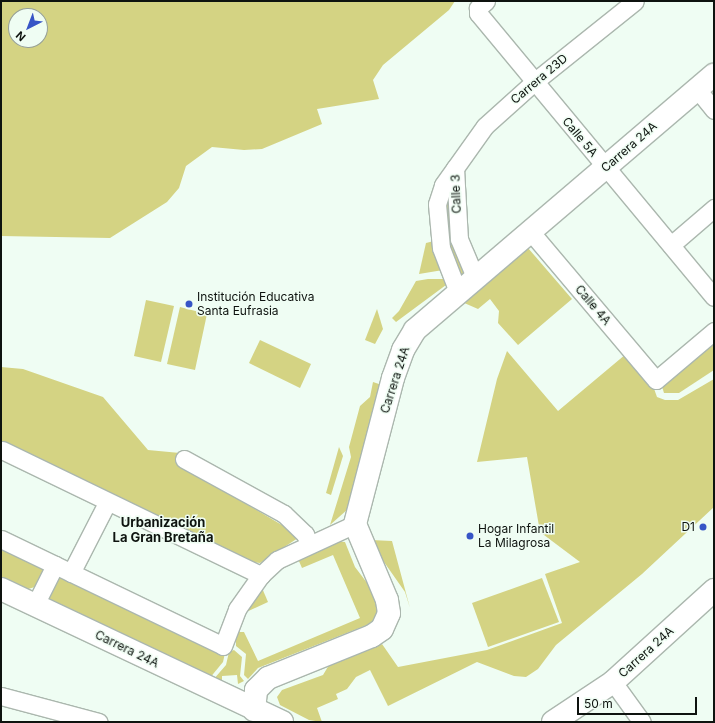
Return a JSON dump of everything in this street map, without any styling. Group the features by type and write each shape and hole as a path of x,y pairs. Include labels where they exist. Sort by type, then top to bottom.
{"street":[{"name":"Carrera 23D","path":"455,168 486,126 534,82 635,1"},
{"name":"Calle 5A","path":"482,7 534,82 714,297"},
{"name":"Carrera 24A","path":"355,524 402,350 423,321 714,75"},
{"path":"697,89 714,110"},
{"name":"Calle 3","path":"455,168 459,239 475,277"},
{"name":"Calle 3","path":"455,168 443,185 437,204 441,248 458,292"},
{"path":"670,245 714,208"},
{"name":"Calle 4A","path":"530,231 656,380 714,331"},
{"path":"2,450 261,575"},
{"path":"184,459 284,514 305,534 309,544"},
{"path":"71,573 107,502"},
{"path":"1,539 223,646 237,609 261,575 277,560 355,524 388,600 389,613 382,629 372,636 268,678 256,690 254,710"},
{"path":"35,605 55,565"},
{"name":"Carrera 24A","path":"1,588 254,710 282,722"},
{"name":"Carrera 24A","path":"553,722 613,682 714,590"},
{"path":"613,682 642,722"},
{"path":"1,696 99,722"}],"shaded area":[{"path":"1,1 455,1 449,10 383,65 373,80 379,99 317,109 322,124 262,149 244,150 212,147 186,166 179,188 167,202 110,238 1,236"},
{"path":"452,178 467,272 458,280 446,247 445,189"},
{"path":"434,241 443,270 419,274 426,243"},
{"path":"528,248 572,299 518,345 498,323 499,311 490,299 478,309 462,302"},
{"path":"445,279 446,285 396,322 392,318 399,311 416,281"},
{"path":"146,300 174,306 161,362 134,356"},
{"path":"180,307 207,314 195,370 167,364"},
{"path":"377,309 383,329 375,344 365,340"},
{"path":"260,340 311,364 300,388 249,363"},
{"path":"714,341 714,370 679,393 664,393 661,383"},
{"path":"507,351 558,411 626,354 652,383 657,397 665,400 678,400 714,379 714,507 642,574 556,645 538,669 526,677 514,676 477,662 388,706 370,670 356,677 347,689 336,694 338,699 317,708 322,722 309,720 280,705 277,697 282,690 323,675 329,665 382,644 398,667 487,650 562,623 545,574 580,562 540,532 527,457 477,462 497,379"},
{"path":"1,367 23,369 103,397 148,450 180,453 175,462 297,534 298,538 260,563 243,561 1,443"},
{"path":"373,382 382,385 348,509 330,525 351,457 349,447 360,406 370,397"},
{"path":"339,447 343,456 331,495 326,493"},
{"path":"371,540 392,541 410,608 405,592 377,552"},
{"path":"334,541 345,542 355,567 380,600 382,615 372,623 258,668 248,679 244,675 246,654 236,646 236,632 244,632 258,661 360,618 333,555 302,568 298,559"},
{"path":"1,546 46,568 38,586 25,590 1,578"},
{"path":"63,576 225,653 223,662 209,679 49,602 48,593 57,578"},
{"path":"542,578 559,622 488,647 472,603"},
{"path":"262,588 268,602 242,614"},
{"path":"234,650 242,657 240,676 244,681 238,684 237,675 222,676 222,685 213,680 226,665 229,652"}],"place":[{"name":"Institución Educativa Santa Eufrasia","path":"189,304"},
{"name":"D1","path":"703,527"},
{"name":"Hogar Infantil La Milagrosa","path":"470,536"}],"district":[{"name":"Urbanización La Gran Bretaña","path":"163,530"}]}
